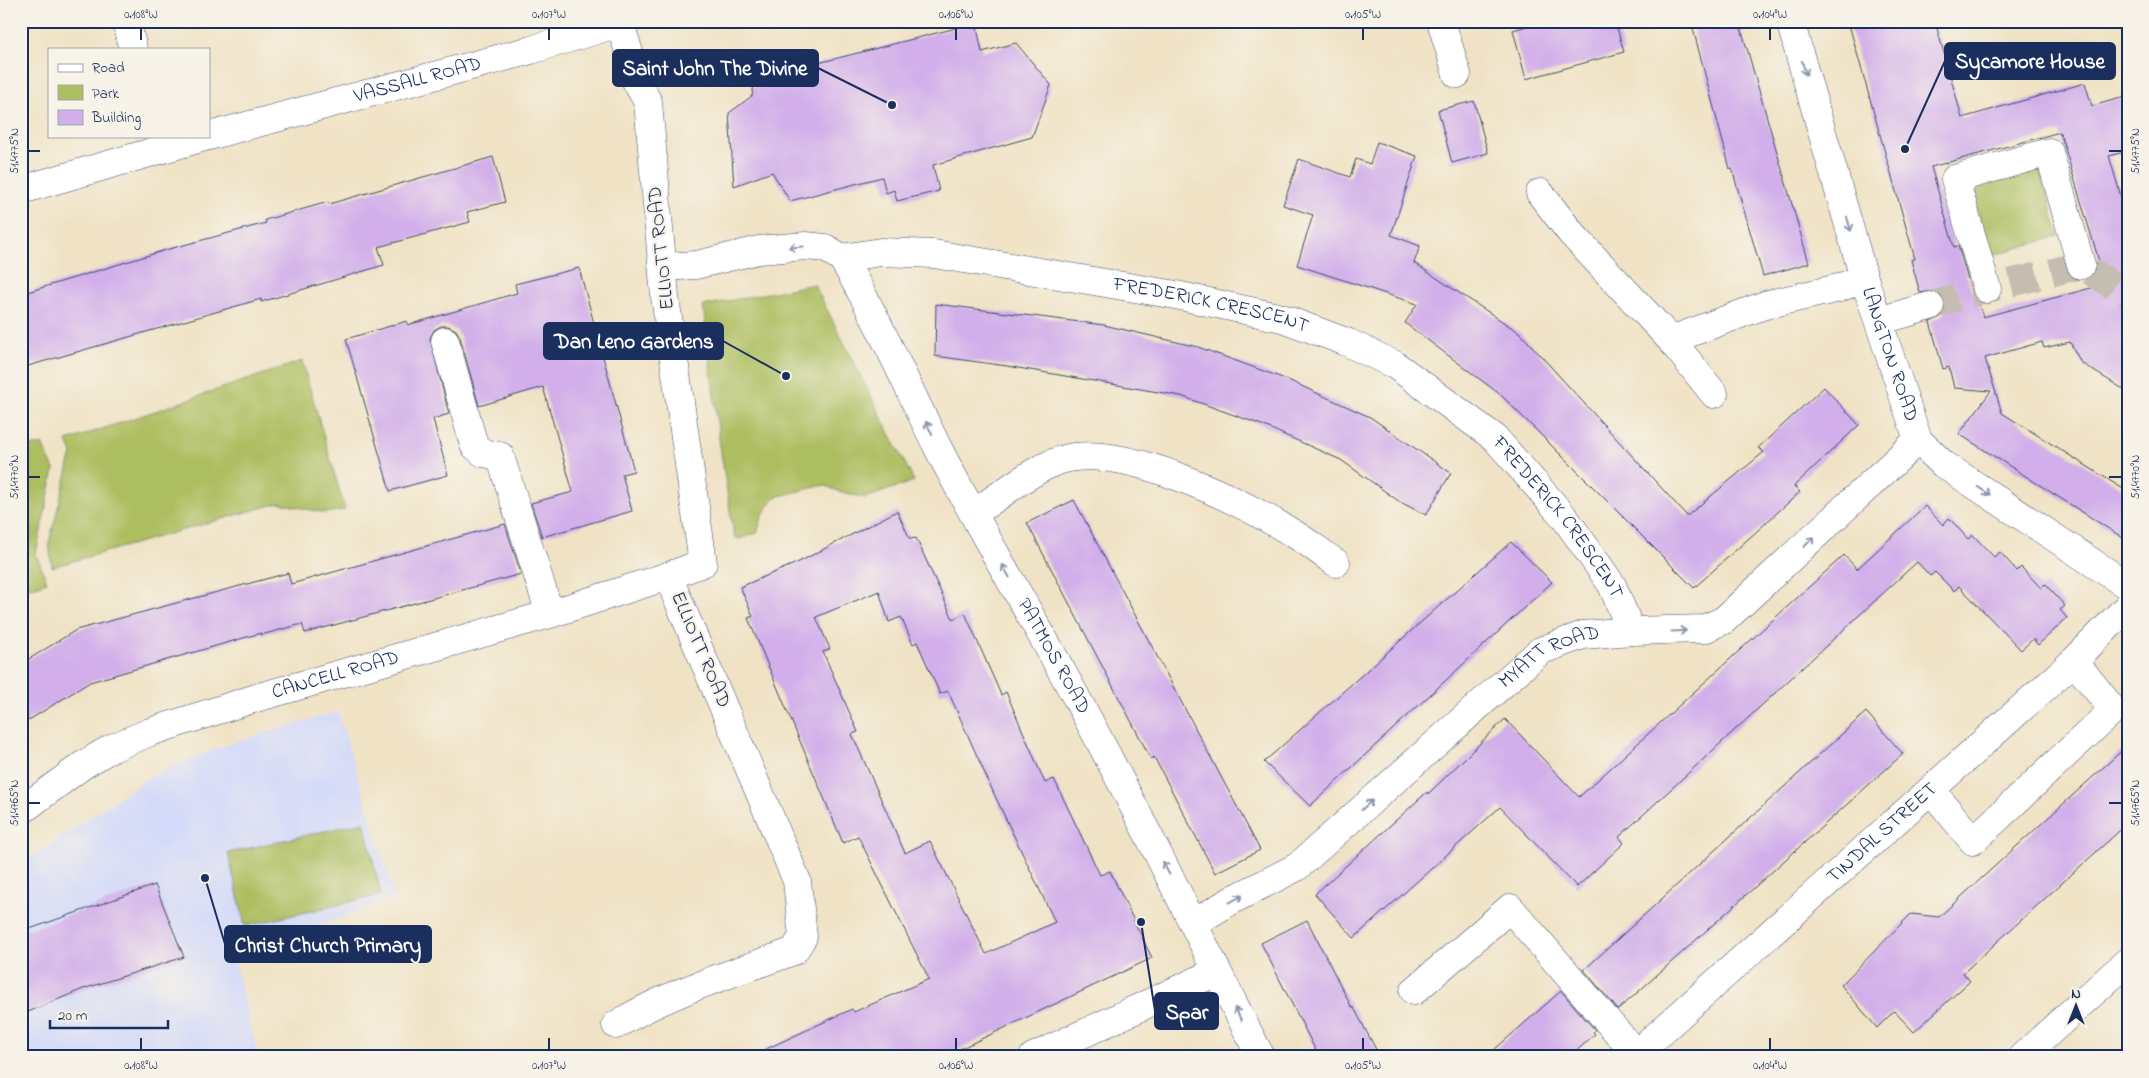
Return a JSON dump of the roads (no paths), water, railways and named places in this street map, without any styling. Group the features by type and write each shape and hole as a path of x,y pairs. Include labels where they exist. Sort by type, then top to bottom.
{"street":[{"path":"126,21 133,48"},
{"path":"1441,21 1457,74"},
{"name":"LANGTON ROAD","path":"1790,21 1864,278 1918,440 1943,464 2128,586"},
{"name":"ELLIOTT ROAD","path":"616,1024 636,1012 663,1000 794,951 804,937 797,881 668,576 703,564 663,267 648,102 635,79 635,71 622,22"},
{"name":"VASSALL ROAD","path":"210,135 531,50 622,22"},
{"name":"VASSALL ROAD","path":"21,190 158,143 194,138"},
{"path":"1986,289 1955,179 2049,152 2081,265"},
{"path":"1540,193 1571,234 1671,340 1714,394"},
{"path":"663,267 696,265 760,250 806,246 825,248 842,258"},
{"name":"FREDERICK CRESCENT","path":"842,258 881,252 934,254 1076,277 1176,295 1282,318 1349,343 1395,365 1494,438 1565,518 1612,585 1631,631"},
{"name":"PATMOS ROAD","path":"842,258 881,328 939,449 1098,736 1194,924 1216,972 1261,1057"},
{"path":"1671,340 1764,305 1840,288 1864,278"},
{"path":"1879,321 1930,306"},
{"path":"445,341 474,445 482,453 500,456 550,614"},
{"name":"MYATT ROAD","path":"1194,924 1234,899 1297,867 1540,651 1583,635 1631,631 1704,629 1724,620 1918,440"},
{"path":"974,513 1048,465 1063,459 1080,456 1143,463 1228,498 1290,531 1336,564"},
{"name":"CANCELL ROAD","path":"21,811 83,765 110,749 150,732 256,698 550,614 668,576"},
{"name":"TINDAL STREET","path":"1635,1055 2074,661 2128,606"},
{"path":"1931,790 1973,841 2113,710 2074,661"},
{"path":"1414,991 1510,908 1635,1055"},
{"path":"2022,1057 2128,961"},
{"path":"1033,1057 1216,972"}],"tunnel":[{"path":"1930,306 1967,294 2081,265 2128,295"}],"place":[{"name":"Saint John The Divine","path":"892,105"},
{"name":"Sycamore House","path":"1905,149"},
{"name":"Dan Leno Gardens","path":"786,376"},
{"name":"Christ Church Primary","path":"205,878"},
{"name":"Spar","path":"1141,922"}]}
